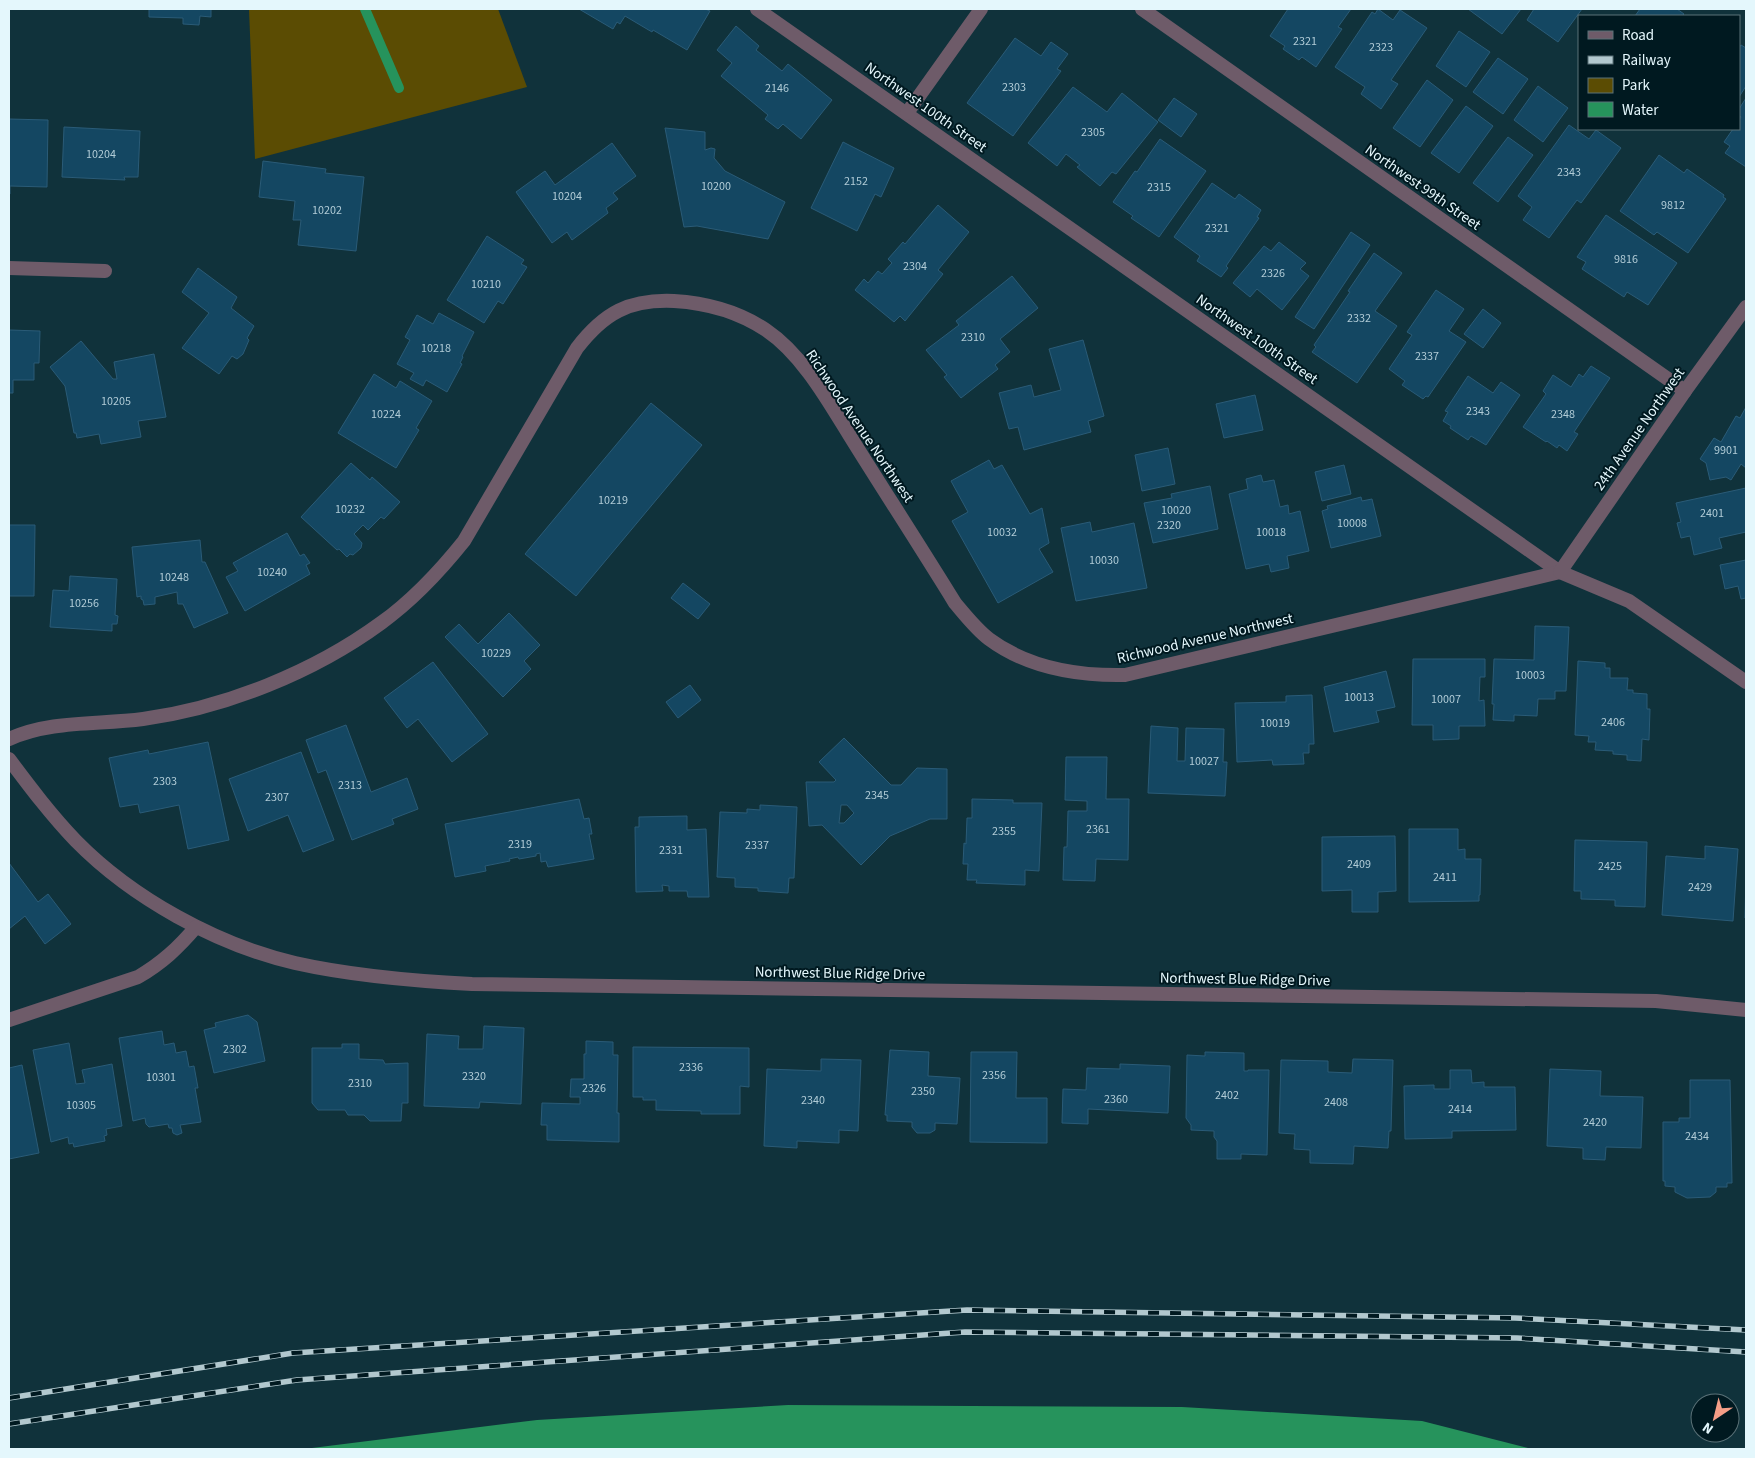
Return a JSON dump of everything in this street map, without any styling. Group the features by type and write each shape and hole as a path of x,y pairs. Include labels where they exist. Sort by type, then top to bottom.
{"street":[{"name":"Northwest 100th Street","path":"757,9 1560,572 1629,601 1746,682"},
{"path":"907,113 981,9"},
{"name":"Northwest 99th Street","path":"1142,9 1685,391"},
{"path":"9,268 105,271"},
{"name":"Richwood Avenue Northwest","path":"9,739 43,728 143,719 180,712 216,702 266,686 319,661 351,644 382,623 403,606 444,566 464,541 572,356 586,336 617,310 640,303 664,301 691,302 717,307 743,317 767,331 789,350 810,375 829,403 955,603 971,623 988,639 1007,651 1032,662 1080,673 1125,675 1560,572"},
{"name":"24th Avenue Northwest","path":"1560,572 1685,391 1746,307"},
{"name":"Northwest Blue Ridge Drive","path":"9,759 48,810 77,842 106,868 134,889 196,927 242,946 294,963 384,977 472,984 1656,1001 1746,1010"},
{"path":"9,1020 138,977 157,966 196,927"}],"green space":[{"path":"249,9 498,9 527,87 255,159"}],"water":[{"path":"788,1405 1182,1407 1287,1413 1422,1421 1532,1449 304,1449 537,1420"}],"building":[{"path":"149,9 211,9 211,17 200,16 199,25 183,24 183,18 149,17"},
{"path":"579,9 705,9 710,11 687,50 625,16 620,24 617,22 613,29"},
{"path":"1288,9 1351,9 1338,27 1342,29 1316,67 1302,57 1299,60 1283,49 1285,46 1270,36"},
{"path":"1378,9 1393,20 1400,10 1427,28 1391,80 1398,84 1381,109 1361,94 1365,87 1335,67 1372,12 1375,14"},
{"path":"1468,9 1521,9 1502,34"},
{"path":"1534,9 1582,9 1558,42 1527,20"},
{"path":"1640,9 1677,9 1684,14 1683,15 1636,15"},
{"path":"736,26 759,46 756,50 782,71 788,64 832,100 801,139 783,124 778,129 765,119 768,115 721,76 732,63 717,50"},
{"path":"1459,31 1490,52 1466,87 1436,66"},
{"path":"1015,38 1041,56 1051,42 1068,54 1057,69 1061,71 1013,136 967,103"},
{"path":"1741,45 1746,48 1746,86 1740,95"},
{"path":"1498,58 1528,79 1503,114 1473,92"},
{"path":"1427,80 1453,100 1420,147 1393,128"},
{"path":"1538,86 1568,108 1543,142 1514,120"},
{"path":"1073,87 1107,112 1122,93 1158,122 1116,174 1112,172 1100,186 1077,167 1080,165 1066,154 1057,166 1028,143"},
{"path":"1174,98 1197,114 1181,137 1158,120"},
{"path":"1746,98 1746,167 1725,153 1730,146 1724,142 1732,130 1740,130 1740,107"},
{"path":"1466,106 1493,126 1459,173 1431,153"},
{"path":"9,119 48,120 47,187 10,186 9,194"},
{"path":"1569,125 1589,139 1596,130 1621,148 1581,203 1577,200 1549,238 1523,220 1532,207 1518,196"},
{"path":"64,127 140,131 138,177 124,177 125,180 62,177"},
{"path":"665,128 705,132 705,150 715,149 714,158 725,171 785,202 768,239 697,226 684,227"},
{"path":"1508,137 1533,155 1498,202 1473,183"},
{"path":"1160,139 1206,171 1159,237 1131,218 1133,216 1113,202"},
{"path":"843,142 894,168 881,197 875,194 857,231 811,208"},
{"path":"612,143 636,176 613,193 618,199 606,208 608,213 572,240 567,232 552,243 516,192 545,171 555,185"},
{"path":"1659,155 1684,173 1687,169 1724,195 1723,197 1726,199 1688,253 1657,232 1654,235 1620,211"},
{"path":"263,161 326,169 325,173 364,177 356,251 298,245 301,220 293,220 295,201 259,197"},
{"path":"1212,183 1235,199 1239,194 1261,210 1257,217 1259,218 1226,266 1228,268 1221,277 1197,261 1200,256 1174,237"},
{"path":"938,205 969,232 938,270 943,274 905,321 900,316 894,322 855,290 864,279 868,283 878,271 882,274 892,263 888,259 903,242 905,244"},
{"path":"1606,215 1677,263 1648,305 1627,292 1624,297 1582,269 1586,262 1577,257"},
{"path":"1351,232 1370,245 1314,329 1295,317"},
{"path":"487,236 524,260 521,264 527,267 503,304 498,301 484,323 447,300"},
{"path":"1279,242 1306,263 1300,269 1309,276 1282,310 1257,289 1250,297 1233,283 1264,246 1271,251"},
{"path":"1374,253 1402,273 1375,311 1397,326 1357,383 1312,352 1316,347 1314,345"},
{"path":"198,268 237,297 231,308 254,326 247,338 249,340 243,354 237,359 232,356 219,374 182,348 209,313 182,292"},
{"path":"1012,276 1038,308 1000,339 1010,352 995,365 998,369 961,398 944,377 947,375 926,350 959,325 956,321"},
{"path":"1436,290 1464,309 1449,331 1466,342 1428,397 1426,396 1423,399 1402,385 1405,381 1389,369 1412,335 1407,332"},
{"path":"1483,309 1501,323 1483,348 1464,334"},
{"path":"439,313 474,332 462,356 460,363 462,364 447,392 426,380 423,386 410,379 414,373 397,364 410,340 405,337 417,315 433,324"},
{"path":"9,330 40,331 39,363 34,363 34,380 13,380 13,393 9,393"},
{"path":"1083,340 1104,416 1088,421 1091,432 1024,450 1018,427 1009,429 999,393 1031,385 1034,397 1061,390 1049,349"},
{"path":"81,341 113,379 117,379 114,362 154,354 166,417 138,421 141,437 101,444 99,434 77,438 76,433 74,433 65,386 50,367"},
{"path":"1591,366 1610,378 1574,432 1578,434 1567,451 1559,445 1557,448 1546,442 1523,427 1546,394 1543,391 1553,375 1571,387 1579,374 1583,377"},
{"path":"374,374 396,388 400,381 432,401 416,428 419,430 396,468 338,433"},
{"path":"1468,376 1493,393 1501,382 1520,395 1486,445 1471,436 1468,440 1443,421 1448,412 1445,411"},
{"path":"1255,395 1263,430 1224,438 1216,404"},
{"path":"651,403 702,445 576,596 525,554"},
{"path":"1746,407 1746,468 1741,464 1731,480 1726,477 1710,480 1706,463 1700,459 1714,438 1721,442 1736,416 1740,418"},
{"path":"1168,448 1175,484 1142,491 1135,455"},
{"path":"989,460 994,469 1002,465 1030,514 1042,508 1049,543 1039,549 1053,572 998,603 952,521 968,512 951,481"},
{"path":"351,463 370,480 372,477 400,502 384,519 381,517 368,530 363,525 354,534 362,543 361,548 353,555 350,554 347,557 301,517"},
{"path":"1344,465 1351,494 1322,501 1315,472"},
{"path":"1261,475 1263,482 1274,480 1280,507 1288,505 1289,514 1300,511 1309,551 1287,556 1289,568 1271,572 1269,564 1246,569 1229,494 1248,489 1246,479"},
{"path":"1210,486 1218,529 1153,543 1144,503 1172,498 1171,494"},
{"path":"1746,488 1746,532 1719,538 1722,548 1694,555 1690,536 1681,538 1677,523 1681,522 1676,503"},
{"path":"1361,497 1362,501 1372,499 1381,536 1331,548 1322,511 1328,509 1327,506"},
{"path":"1090,522 1092,532 1134,523 1147,588 1076,601 1061,528"},
{"path":"9,525 35,525 34,596 9,596"},
{"path":"287,533 300,556 304,554 310,563 306,565 310,574 245,611 226,577 238,571 233,563"},
{"path":"200,540 202,562 205,562 228,613 194,628 183,604 178,604 177,592 155,597 155,604 144,605 141,596 137,597 132,547"},
{"path":"1746,560 1746,598 1741,599 1738,586 1725,589 1720,565"},
{"path":"70,576 117,579 115,615 118,616 117,624 112,624 112,631 50,627 53,590 69,591"},
{"path":"683,583 710,604 698,619 671,598"},
{"path":"509,613 540,645 524,661 531,669 503,697 445,637 459,624 478,644"},
{"path":"1535,626 1569,627 1566,691 1555,691 1555,699 1538,699 1537,716 1514,715 1514,721 1493,720 1494,659 1534,660"},
{"path":"1413,659 1485,659 1485,677 1480,677 1479,701 1484,700 1485,726 1459,726 1459,739 1433,740 1433,725 1412,725"},
{"path":"1578,661 1605,663 1605,668 1610,668 1610,678 1628,678 1627,690 1633,690 1633,693 1647,694 1647,709 1650,709 1649,740 1642,739 1641,761 1627,760 1627,755 1613,754 1613,751 1595,750 1596,742 1588,742 1589,736 1575,735"},
{"path":"433,662 488,734 452,762 418,719 407,728 384,698"},
{"path":"1386,671 1395,707 1376,711 1379,722 1334,732 1324,687"},
{"path":"690,685 701,700 678,718 666,702"},
{"path":"1312,695 1314,744 1309,744 1309,753 1303,753 1304,764 1273,765 1272,760 1237,762 1235,703 1286,702 1286,696"},
{"path":"346,725 371,792 407,778 418,809 392,819 394,824 352,840 326,770 318,773 306,740"},
{"path":"1151,726 1178,728 1177,761 1185,761 1186,728 1224,729 1223,762 1227,762 1225,796 1148,793"},
{"path":"844,738 891,785 901,785 917,768 947,769 947,819 930,819 890,836 861,865 822,825 809,826 806,782 834,782 836,780 819,762","holes":["841,805 847,805 854,813 844,823 839,823"]},
{"path":"208,742 229,840 188,849 179,805 140,813 138,804 120,807 109,758 148,750 149,754"},
{"path":"301,752 334,840 303,852 288,815 248,831 229,779"},
{"path":"1066,757 1107,757 1106,799 1129,799 1128,860 1096,859 1095,881 1063,880 1064,847 1067,847 1068,811 1087,811 1087,801 1065,800"},
{"path":"579,799 584,819 589,818 592,834 589,834 594,859 548,867 546,861 541,862 540,853 536,854 536,856 519,859 518,857 509,859 510,861 485,866 486,871 455,877 445,824"},
{"path":"972,799 1013,800 1013,803 1042,803 1039,871 1025,870 1025,885 976,883 977,880 967,880 968,864 963,864 964,843 966,844 967,818 972,818"},
{"path":"760,805 797,807 794,878 789,878 788,893 758,891 758,888 735,887 735,878 717,877 720,812 747,813 747,809 760,810"},
{"path":"687,816 687,830 706,829 709,897 688,897 687,891 669,891 669,886 662,885 663,891 636,892 635,827 639,827 639,817"},
{"path":"1409,829 1458,829 1458,850 1465,849 1465,859 1481,859 1479,901 1409,902"},
{"path":"1395,836 1396,891 1378,892 1378,912 1352,912 1352,890 1322,891 1322,837"},
{"path":"1575,840 1647,842 1645,907 1615,906 1615,900 1581,899 1581,891 1574,891"},
{"path":"1705,846 1738,849 1733,921 1662,915 1666,856 1705,859"},
{"path":"9,863 38,902 48,894 71,924 45,944 25,916 9,929"},
{"path":"1746,874 1746,918 1745,918"},
{"path":"248,1015 257,1022 265,1061 214,1073 204,1030 216,1027 215,1023"},
{"path":"484,1026 524,1028 521,1104 480,1102 479,1108 424,1106 427,1034 459,1036 458,1049 483,1049"},
{"path":"162,1031 164,1045 174,1043 176,1053 186,1051 189,1067 194,1066 198,1088 195,1088 201,1122 180,1125 182,1133 177,1135 173,1133 172,1128 169,1128 168,1124 149,1127 146,1124 145,1118 133,1121 119,1038"},
{"path":"586,1041 613,1042 613,1055 618,1055 617,1113 619,1113 619,1142 547,1140 547,1125 541,1125 542,1103 580,1104 580,1097 570,1097 571,1079 584,1079"},
{"path":"69,1043 76,1084 85,1083 82,1070 112,1064 122,1126 106,1129 105,1141 74,1147 73,1143 69,1144 68,1137 51,1142 33,1050"},
{"path":"342,1044 359,1044 359,1059 383,1060 385,1064 408,1063 408,1103 402,1103 401,1121 370,1121 364,1115 348,1115 345,1110 318,1110 312,1103 312,1048 342,1048"},
{"path":"633,1047 749,1048 749,1087 740,1086 740,1114 701,1114 701,1111 656,1110 656,1100 643,1100 643,1097 633,1097"},
{"path":"890,1050 929,1052 928,1076 960,1078 957,1124 935,1123 935,1130 930,1133 917,1133 912,1127 912,1122 887,1121 887,1115 885,1115"},
{"path":"971,1052 1017,1052 1016,1098 1047,1098 1047,1143 970,1142"},
{"path":"1205,1052 1244,1053 1244,1071 1269,1070 1267,1155 1241,1154 1241,1159 1217,1159 1217,1141 1214,1137 1214,1131 1191,1130 1191,1125 1186,1118 1187,1055 1205,1056"},
{"path":"821,1059 861,1060 858,1131 839,1130 839,1143 797,1141 797,1148 764,1146 767,1069 821,1071"},
{"path":"1353,1059 1393,1060 1391,1131 1389,1131 1388,1148 1354,1146 1353,1164 1310,1163 1310,1150 1294,1149 1295,1134 1279,1133 1281,1060 1328,1061 1328,1072 1352,1073"},
{"path":"1120,1064 1170,1066 1168,1113 1088,1109 1088,1124 1062,1123 1063,1089 1086,1090 1087,1068 1120,1069"},
{"path":"22,1065 39,1153 9,1159 9,1068"},
{"path":"1550,1069 1601,1071 1600,1096 1643,1097 1641,1148 1606,1147 1605,1160 1583,1159 1583,1148 1547,1146"},
{"path":"1450,1070 1471,1070 1472,1083 1484,1082 1484,1087 1515,1087 1516,1130 1452,1131 1452,1138 1405,1139 1404,1086 1434,1085 1434,1089 1450,1089"},
{"path":"1690,1080 1730,1080 1732,1183 1727,1183 1727,1187 1716,1187 1716,1192 1710,1197 1687,1198 1675,1192 1675,1187 1665,1186 1665,1181 1663,1181 1663,1122 1679,1122 1679,1118 1690,1118"}],"waterway":[{"path":"365,9 399,88"}],"railway":[{"path":"9,1398 293,1353 967,1310 1515,1318 1746,1330"},
{"path":"9,1424 297,1380 965,1332 1517,1338 1746,1352"}]}
